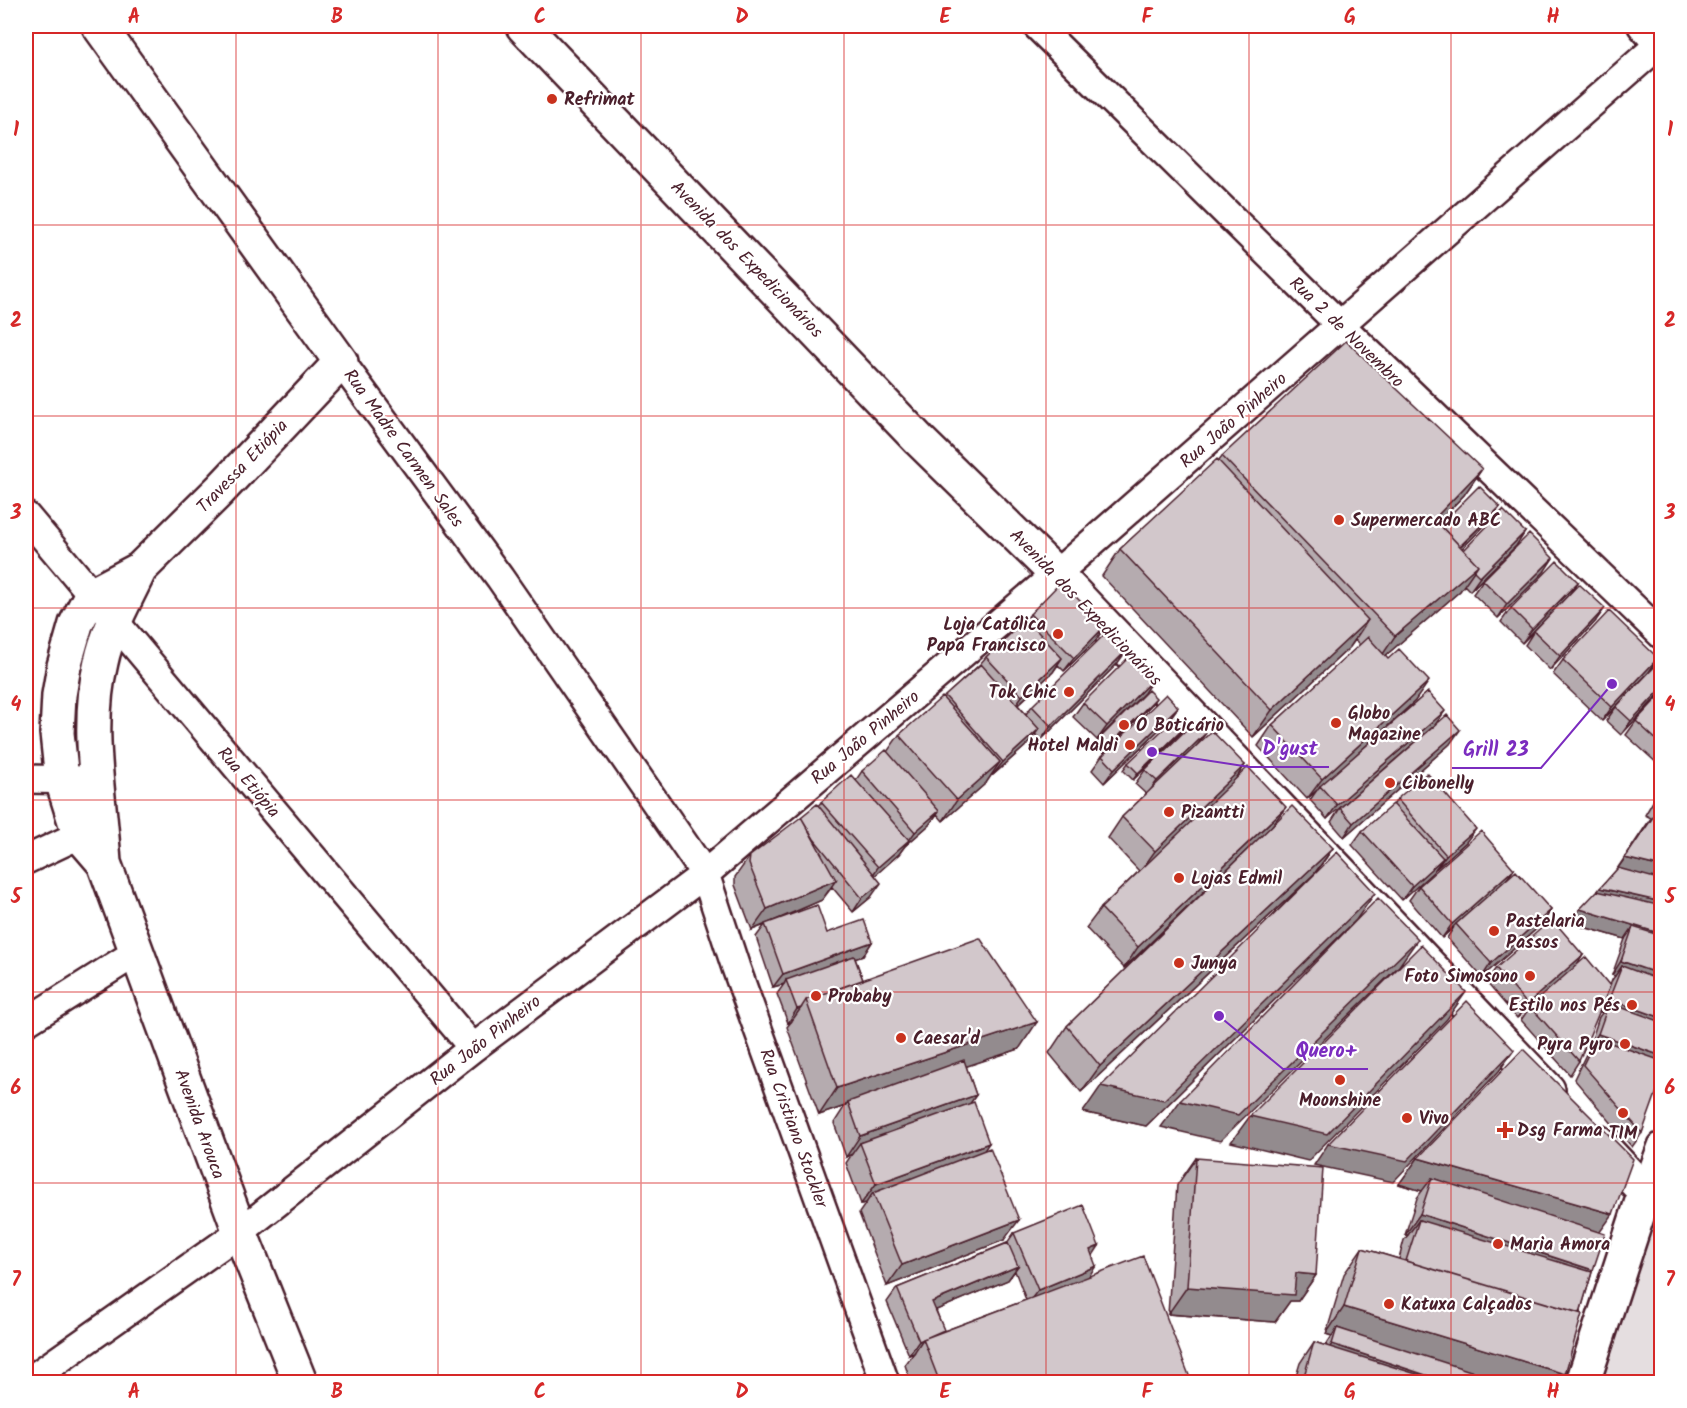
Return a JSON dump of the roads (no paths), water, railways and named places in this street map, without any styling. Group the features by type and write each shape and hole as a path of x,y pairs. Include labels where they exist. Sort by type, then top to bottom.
{"street":[{"name":"Rua Madre Carmen Sales","path":"99,26 500,578 705,874"},
{"name":"Avenida dos Expedicionários","path":"523,26 919,440 1056,574 1645,1192"},
{"name":"Rua 2 de Novembro","path":"1037,26 1340,326 1662,635"},
{"name":"Rua João Pinheiro","path":"27,1383 240,1232 473,1048 705,874 1056,574 1340,326 1656,40"},
{"name":"Travessa Etiópia","path":"91,595 140,569 220,490 341,362"},
{"name":"Rua Etiópia","path":"26,516 473,1048"},
{"name":"Travessa Etiópia","path":"114,623 140,569"},
{"name":"Avenida Arouca","path":"91,595 76,624 64,666 59,695 57,733 62,780 90,829 104,863 240,1232 300,1383"},
{"path":"26,860 90,829 96,780 93,724 96,685 103,652 114,623"},
{"path":"26,779 96,780"},
{"name":"Rua Cristiano Stockler","path":"705,874 740,979 885,1383"},
{"path":"26,1022 137,952"},
{"path":"1583,1383 1662,1146"}],"place":[{"name":"Refrimat","path":"552,99"},
{"name":"Supermercado ABC","path":"1339,520"},
{"name":"Loja Católica Papa Francisco","path":"1058,634"},
{"name":"Grill 23","path":"1612,684"},
{"name":"Tok Chic","path":"1069,692"},
{"name":"Globo Magazine","path":"1336,723"},
{"name":"O Boticário","path":"1124,725"},
{"name":"Hotel Maldi","path":"1130,745"},
{"name":"D'gust","path":"1152,752"},
{"name":"Cibonelly","path":"1390,783"},
{"name":"Pizantti","path":"1169,812"},
{"name":"Lojas Edmil","path":"1179,878"},
{"name":"Pastelaria Passos","path":"1494,931"},
{"name":"Junya","path":"1179,963"},
{"name":"Foto Simosono","path":"1530,976"},
{"name":"Probaby","path":"816,996"},
{"name":"Estilo nos Pés","path":"1632,1005"},
{"name":"Quero+","path":"1219,1016"},
{"name":"Caesar'd","path":"901,1038"},
{"name":"Pyra Pyro","path":"1625,1044"},
{"name":"Moonshine","path":"1340,1080"},
{"name":"TIM","path":"1623,1113"},
{"name":"Vivo","path":"1407,1118"},
{"name":"Dsg Farma","path":"1505,1130"},
{"name":"Maria Amora","path":"1498,1244"},
{"name":"Katuxa Calçados","path":"1389,1304"}]}
